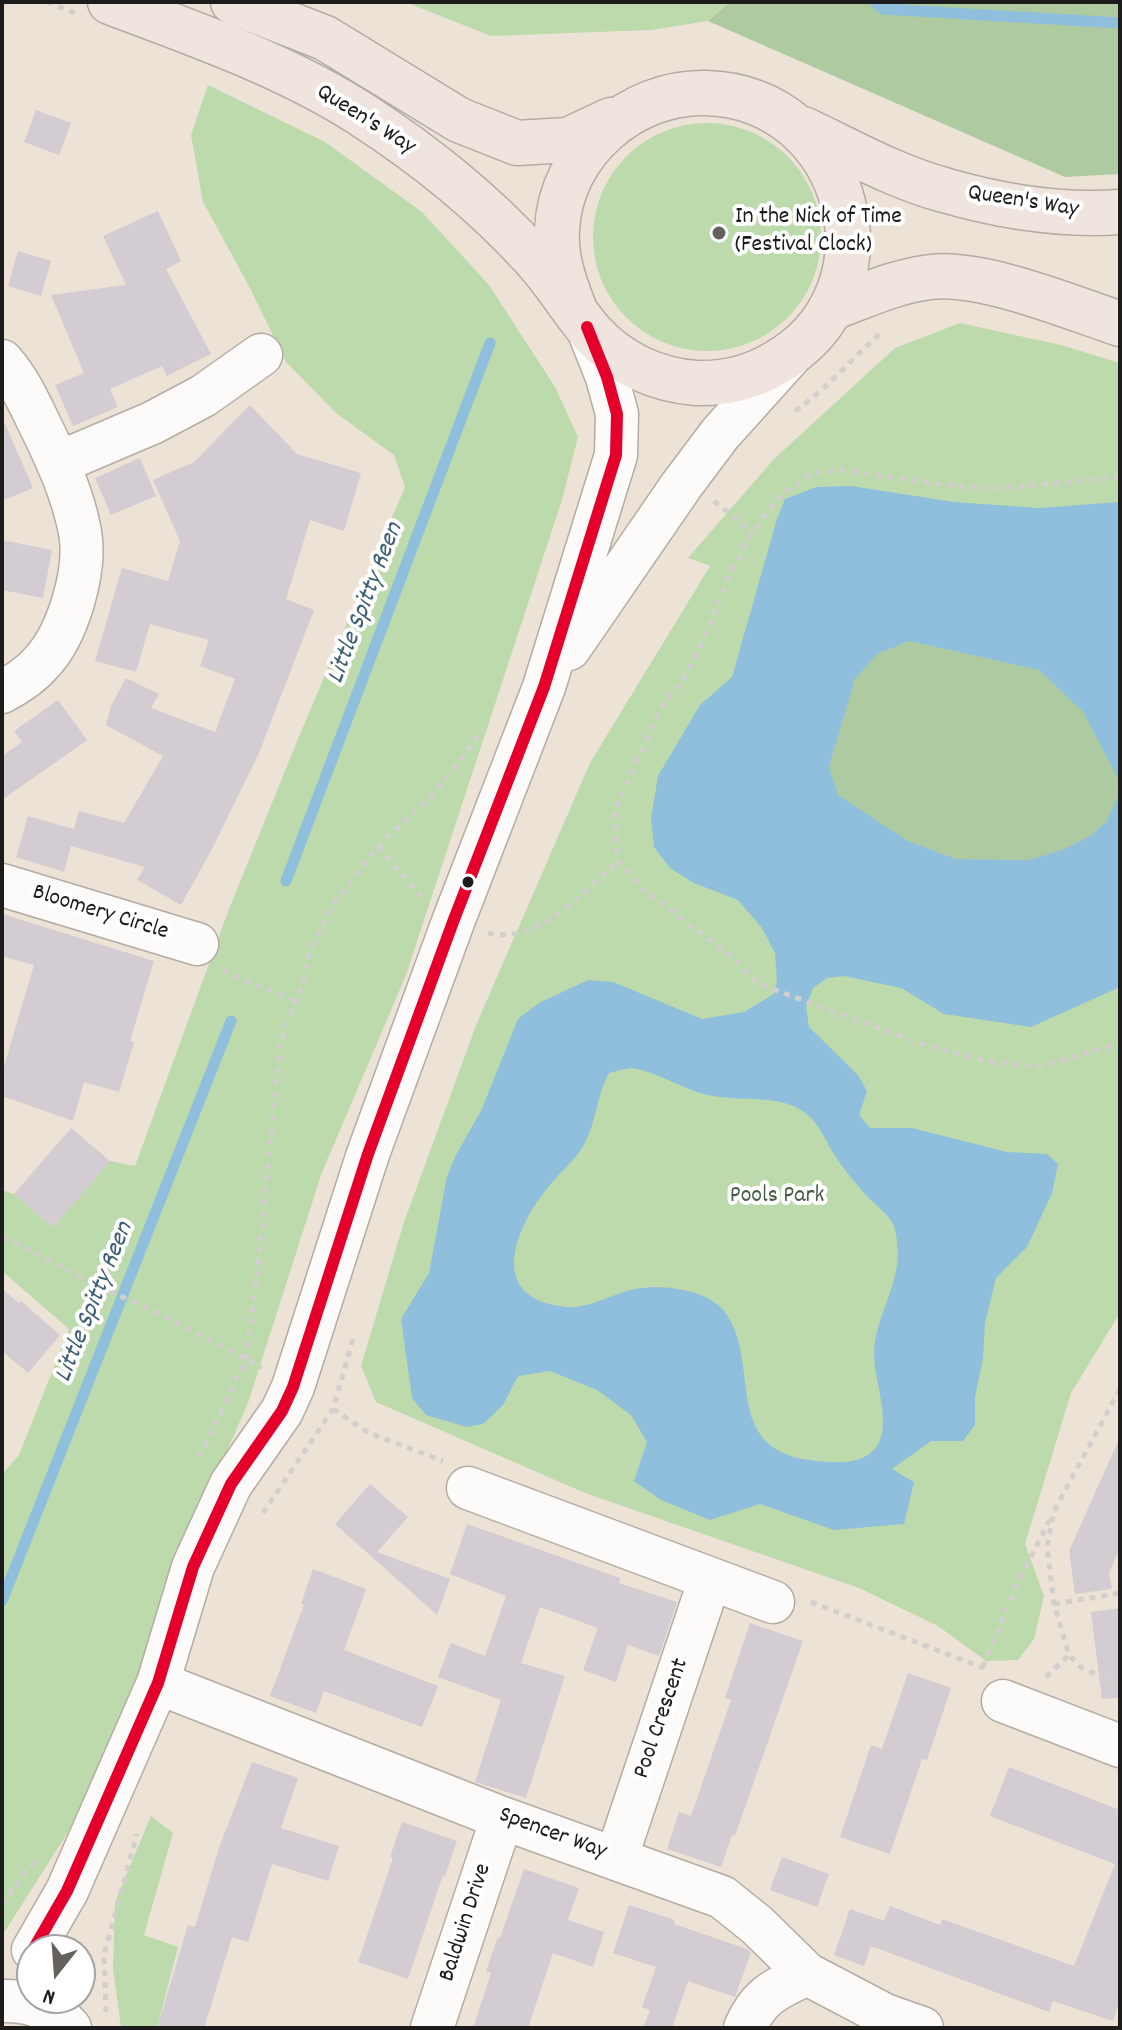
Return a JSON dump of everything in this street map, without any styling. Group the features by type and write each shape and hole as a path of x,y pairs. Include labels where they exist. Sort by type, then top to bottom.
{"main road":[{"name":"Queen's Way","path":"110,2 283,73 359,112 430,162 487,212 533,256 598,340 633,367 674,381 716,384 756,374 791,355 814,333 832,308 846,269 849,228 841,190 823,155 797,126"},
{"name":"Queen's Way","path":"233,2 325,38 459,120 517,143 568,140 647,103 686,93 726,94 764,105 797,126 885,168 943,190 1020,207 1096,214 1120,212"},
{"name":"Queen's Way","path":"580,317 560,270 557,228 565,188 584,152 610,125 647,103"},
{"path":"832,308 893,284 933,276 976,280 1048,299 1120,324"}],"street":[{"path":"43,1934 67,1891 158,1683 193,1567 224,1498 282,1411 293,1387 368,1154 544,687 616,455 617,414 607,377 580,317"},
{"path":"58,463 152,423 203,396 261,355"},
{"path":"544,687 681,486 720,434 791,355"},
{"path":"2,361 16,377 58,463 81,535 80,571 59,639 23,681 2,692"},
{"name":"Bloomery Circle","path":"2,885 197,944"},
{"path":"468,1488 773,1602"},
{"name":"Pool Crescent","path":"616,1859 710,1579"},
{"name":"Spencer Way","path":"158,1683 502,1818 722,1897 757,1925 807,1974 885,2015 922,2028"},
{"path":"1007,1686 1120,1746"},
{"name":"Baldwin Drive","path":"432,2028 502,1818"},
{"path":"63,1934 67,1891"},
{"path":"2,1990 16,1972"},
{"path":"745,2028 753,2010 770,1992 807,1974"},
{"path":"2,2001 19,2000 67,2017"}],"path":[{"path":"1120,477 994,489 843,470 814,473 780,495 753,532 732,570 698,652 683,680 662,706 614,813 618,862 640,887 731,956 759,984 919,1043 986,1061 1036,1067 1120,1044"},
{"path":"710,498 753,532"},
{"path":"195,1466 246,1359 280,1043 309,954 334,903 378,847 437,790 485,728"},
{"path":"481,932 505,937 536,928 618,862"},
{"path":"197,944 230,974 296,1001"},
{"path":"2,1238 152,1310"},
{"path":"317,1436 333,1409 356,1326"},
{"path":"1007,1686 1015,1589 1120,1389"},
{"path":"1054,1511 1047,1547 1054,1604 1069,1655 1082,1668 1120,1685"},
{"path":"1054,1604 1120,1593"},
{"path":"1007,1686 1069,1655"},
{"path":"2,1905 41,1853"}],"green space":[{"path":"405,2 730,2 708,21 651,30 491,36"},
{"path":"730,2 1120,2 1120,174 1065,177 708,21"},
{"path":"208,85 325,142 422,212 489,285 555,387 578,437 562,500 406,975 321,1175 248,1403 185,1547 124,1724 68,1832 2,1936 2,1474 19,1455 69,1329 2,1271 2,1190 14,1194 53,1227 110,1161 135,1166 229,909 405,487 394,455 336,413 286,362 203,202 191,135"},
{"path":"707,123 729,125 751,132 770,142 787,157 802,174 812,193 819,215 819,259 812,281 802,300 787,317 770,332 751,342 729,349 707,351 685,349 663,342 644,332 627,317 612,300 602,281 595,259 593,237 595,215 602,193 612,174 627,157 644,142 663,132 685,125"},
{"name":"Pools Park","path":"960,323 1061,345 1120,363 1120,1313 1071,1393 1025,1544 1044,1596 1034,1639 1018,1660 986,1661 938,1626 859,1588 585,1493 376,1402 361,1366 404,1222 477,1023 590,763 710,566 688,558 774,459 895,348"},
{"path":"909,641 1039,670 1083,712 1119,781 1117,798 1106,822 1090,836 1064,849 1029,860 956,859 908,841 838,795 829,767 855,679 876,654"},
{"path":"151,1816 173,1833 144,1935 178,1947 157,2028 121,2028 113,1969 115,1902"}],"water":[{"path":"851,486 954,502 1039,508 1120,502 1120,987 1031,1027 944,1014 901,988 844,976 827,978 813,988 806,1007 809,1027 858,1075 867,1091 859,1115 870,1128 912,1128 1007,1152 1047,1154 1058,1164 1052,1193 1027,1247 996,1278 985,1323 983,1359 975,1397 975,1425 963,1441 931,1441 892,1469 914,1482 904,1524 834,1530 760,1504 710,1520 661,1500 634,1481 647,1442 631,1415 597,1390 550,1371 518,1376 503,1405 483,1424 467,1427 426,1415 412,1398 401,1319 429,1273 447,1176 481,1111 518,1019 539,1003 588,980 613,982 702,1019 744,1012 774,994 777,980 775,953 762,928 738,900 694,883 670,868 654,847 651,818 658,776 700,705 732,677 785,499 816,487","holes":["909,641 1039,670 1083,712 1119,781 1117,798 1106,822 1090,836 1064,849 1029,860 956,859 908,841 838,795 829,767 855,679 877,654","629,1068 702,1093 770,1100 801,1110 817,1125 855,1183 894,1226 898,1257 896,1271 878,1327 874,1355 883,1428 873,1451 860,1459 835,1462 809,1460 782,1452 764,1439 748,1401 736,1333 725,1312 707,1298 671,1288 646,1288 627,1291 584,1306 567,1307 540,1301 524,1290 515,1274 514,1256 519,1236 541,1196 583,1147 609,1073"]}],"building":[{"path":"36,110 71,123 59,155 24,142"},
{"path":"158,211 181,261 166,269 211,354 167,376 162,366 110,389 118,407 73,426 55,385 84,373 51,295 126,285 103,236"},
{"path":"18,251 51,261 41,296 8,286"},
{"path":"250,405 297,454 361,473 344,531 310,520 286,599 314,610 259,753 212,849 181,905 137,880 145,867 71,846 64,872 16,857 28,816 74,829 79,811 124,823 163,756 106,725 111,706 126,678 159,694 151,708 215,732 235,679 200,666 209,640 150,624 136,672 95,661 122,568 168,581 180,541 153,480 194,462"},
{"path":"2,417 33,488 2,501"},
{"path":"140,458 156,496 111,515 95,478"},
{"path":"2,540 52,550 43,598 2,590"},
{"path":"58,700 87,740 2,800 2,756 22,742 14,731"},
{"path":"2,914 154,961 130,1041 134,1042 119,1092 84,1082 73,1121 2,1096 2,1073 34,965 2,956"},
{"path":"71,1128 110,1161 53,1227 14,1194"},
{"path":"2,1289 19,1303 21,1301 60,1335 28,1373 2,1351"},
{"path":"1120,1437 1120,1547 1109,1573 1112,1589 1075,1594 1069,1551"},
{"path":"370,1484 408,1517 377,1552 450,1579 437,1615 335,1524"},
{"path":"467,1524 620,1578 619,1583 677,1602 659,1656 628,1645 616,1682 583,1670 598,1628 540,1607 521,1663 565,1676 526,1798 475,1782 501,1700 438,1677 451,1643 485,1656 506,1596 450,1574"},
{"path":"313,1569 366,1589 344,1650 438,1686 422,1727 324,1691 316,1713 270,1696 304,1605 301,1604"},
{"path":"1120,1608 1120,1698 1102,1699 1091,1612"},
{"path":"750,1623 803,1641 735,1836 732,1835 721,1867 667,1849 679,1812 691,1816 731,1700 725,1698"},
{"path":"908,1673 951,1688 927,1760 922,1759 890,1854 840,1837 871,1745 882,1749"},
{"path":"252,1762 298,1778 281,1828 339,1846 328,1881 272,1864 248,1942 232,1937 204,2028 157,2028 188,1925 195,1927 219,1848"},
{"path":"1009,1767 1120,1810 1120,2000 1113,2021 1053,2001 1049,2012 871,1946 864,1966 834,1955 850,1909 884,1921 890,1906 940,1925 942,1919 1074,1966 1115,1864 990,1816"},
{"path":"402,1822 457,1841 408,1979 358,1962"},
{"path":"782,1857 829,1874 817,1907 770,1890"},
{"path":"524,1869 579,1888 568,1920 604,1932 593,1967 553,1953 528,2028 473,2028 491,1973 486,1971"},
{"path":"629,1905 675,1920 674,1924 751,1952 735,1997 688,1981 672,2028 643,2028 650,2010 642,2007 656,1967 613,1953"}],"waterway":[{"name":"Little Spitty Reen","path":"875,2 883,9 1120,23"},
{"name":"Little Spitty Reen","path":"286,881 490,343"},
{"name":"Little Spitty Reen","path":"2,1601 231,1021"}],"transit line":[{"path":"42,1934 67,1891 158,1683 193,1567 231,1484 282,1411 293,1387 368,1154 544,687 616,455 617,414 607,377 587,327"}],"place":[{"name":"In the Nick of Time (Festival Clock)","path":"719,233"}]}
